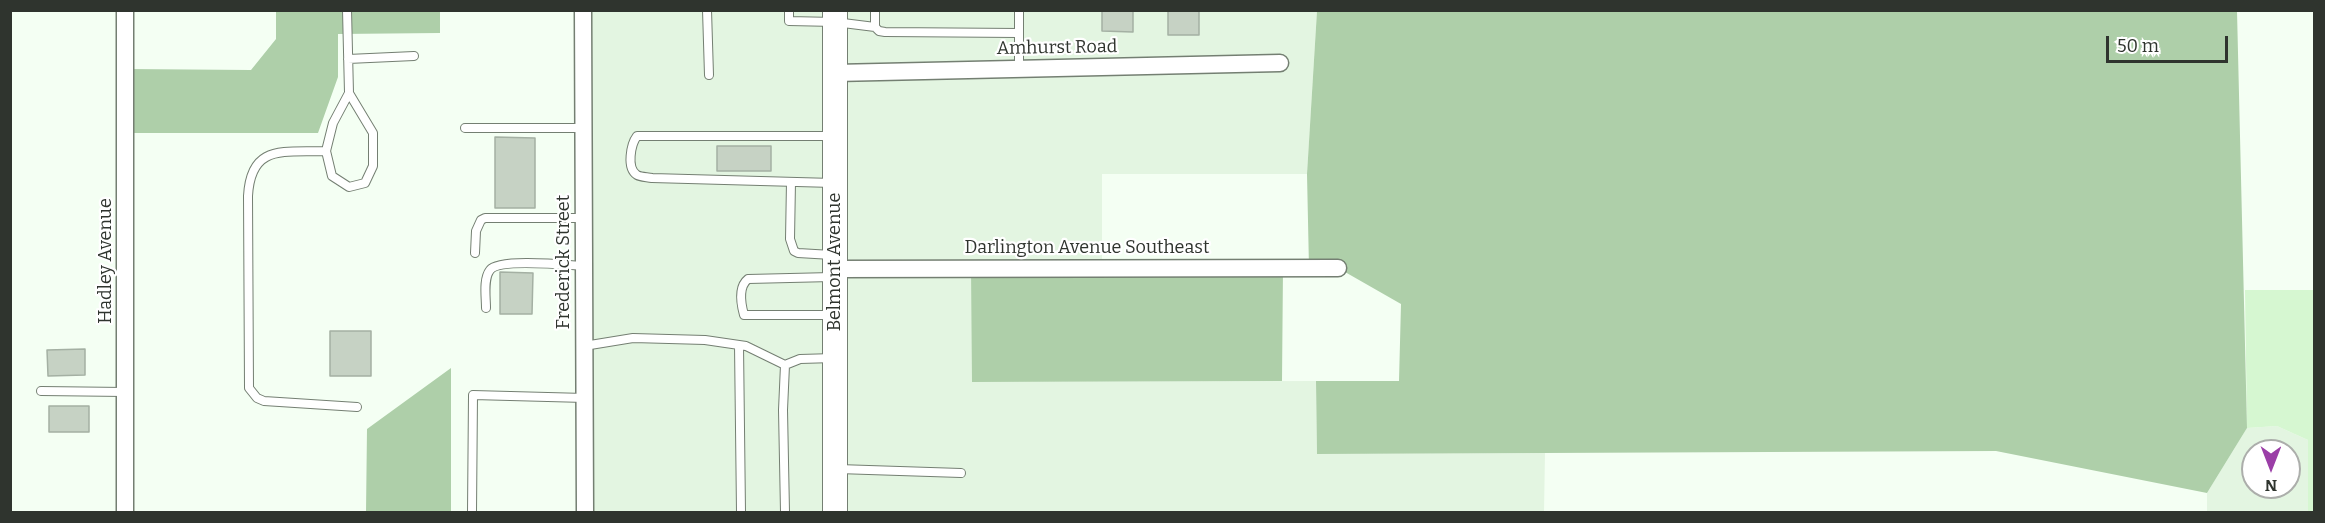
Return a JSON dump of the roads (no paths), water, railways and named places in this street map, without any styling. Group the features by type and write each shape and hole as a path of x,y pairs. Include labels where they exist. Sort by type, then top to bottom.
{"main road":[{"name":"Belmont Avenue","path":"835,16 835,513"}],"street":[{"name":"Hadley Avenue","path":"125,10 125,513"},
{"name":"Frederick Street","path":"583,10 585,513"},
{"name":"Amhurst Road","path":"835,73 1280,63"},
{"name":"Darlington Avenue Southeast","path":"835,267 1338,268"}],"lane":[{"path":"347,10 349,93 373,133 373,166 365,183 349,187 332,176 326,151 333,123 349,93"},
{"path":"707,10 708,75"},
{"path":"789,10 789,21 835,16 885,32 1019,33"},
{"path":"875,10 875,27"},
{"path":"1019,10 1019,69"},
{"path":"348,59 414,56"},
{"path":"465,128 583,128"},
{"path":"835,136 652,135 637,136 632,143 633,170 638,176 835,183"},
{"path":"326,151 269,154 259,160 251,171 248,196 249,388 257,398 264,401 357,407"},
{"path":"791,182 790,239 794,251 835,267"},
{"path":"475,253 476,231 481,220 485,218 584,218"},
{"path":"486,308 488,273 494,266 514,263 584,266"},
{"path":"835,267 748,279 743,283 741,291 744,315 835,315"},
{"path":"584,346 633,338 705,340 746,346 786,365 800,359 835,358"},
{"path":"739,345 741,513"},
{"path":"785,513 783,410 786,365"},
{"path":"41,391 125,392"},
{"path":"472,513 473,395 585,398"},
{"path":"835,469 961,473"}]}
